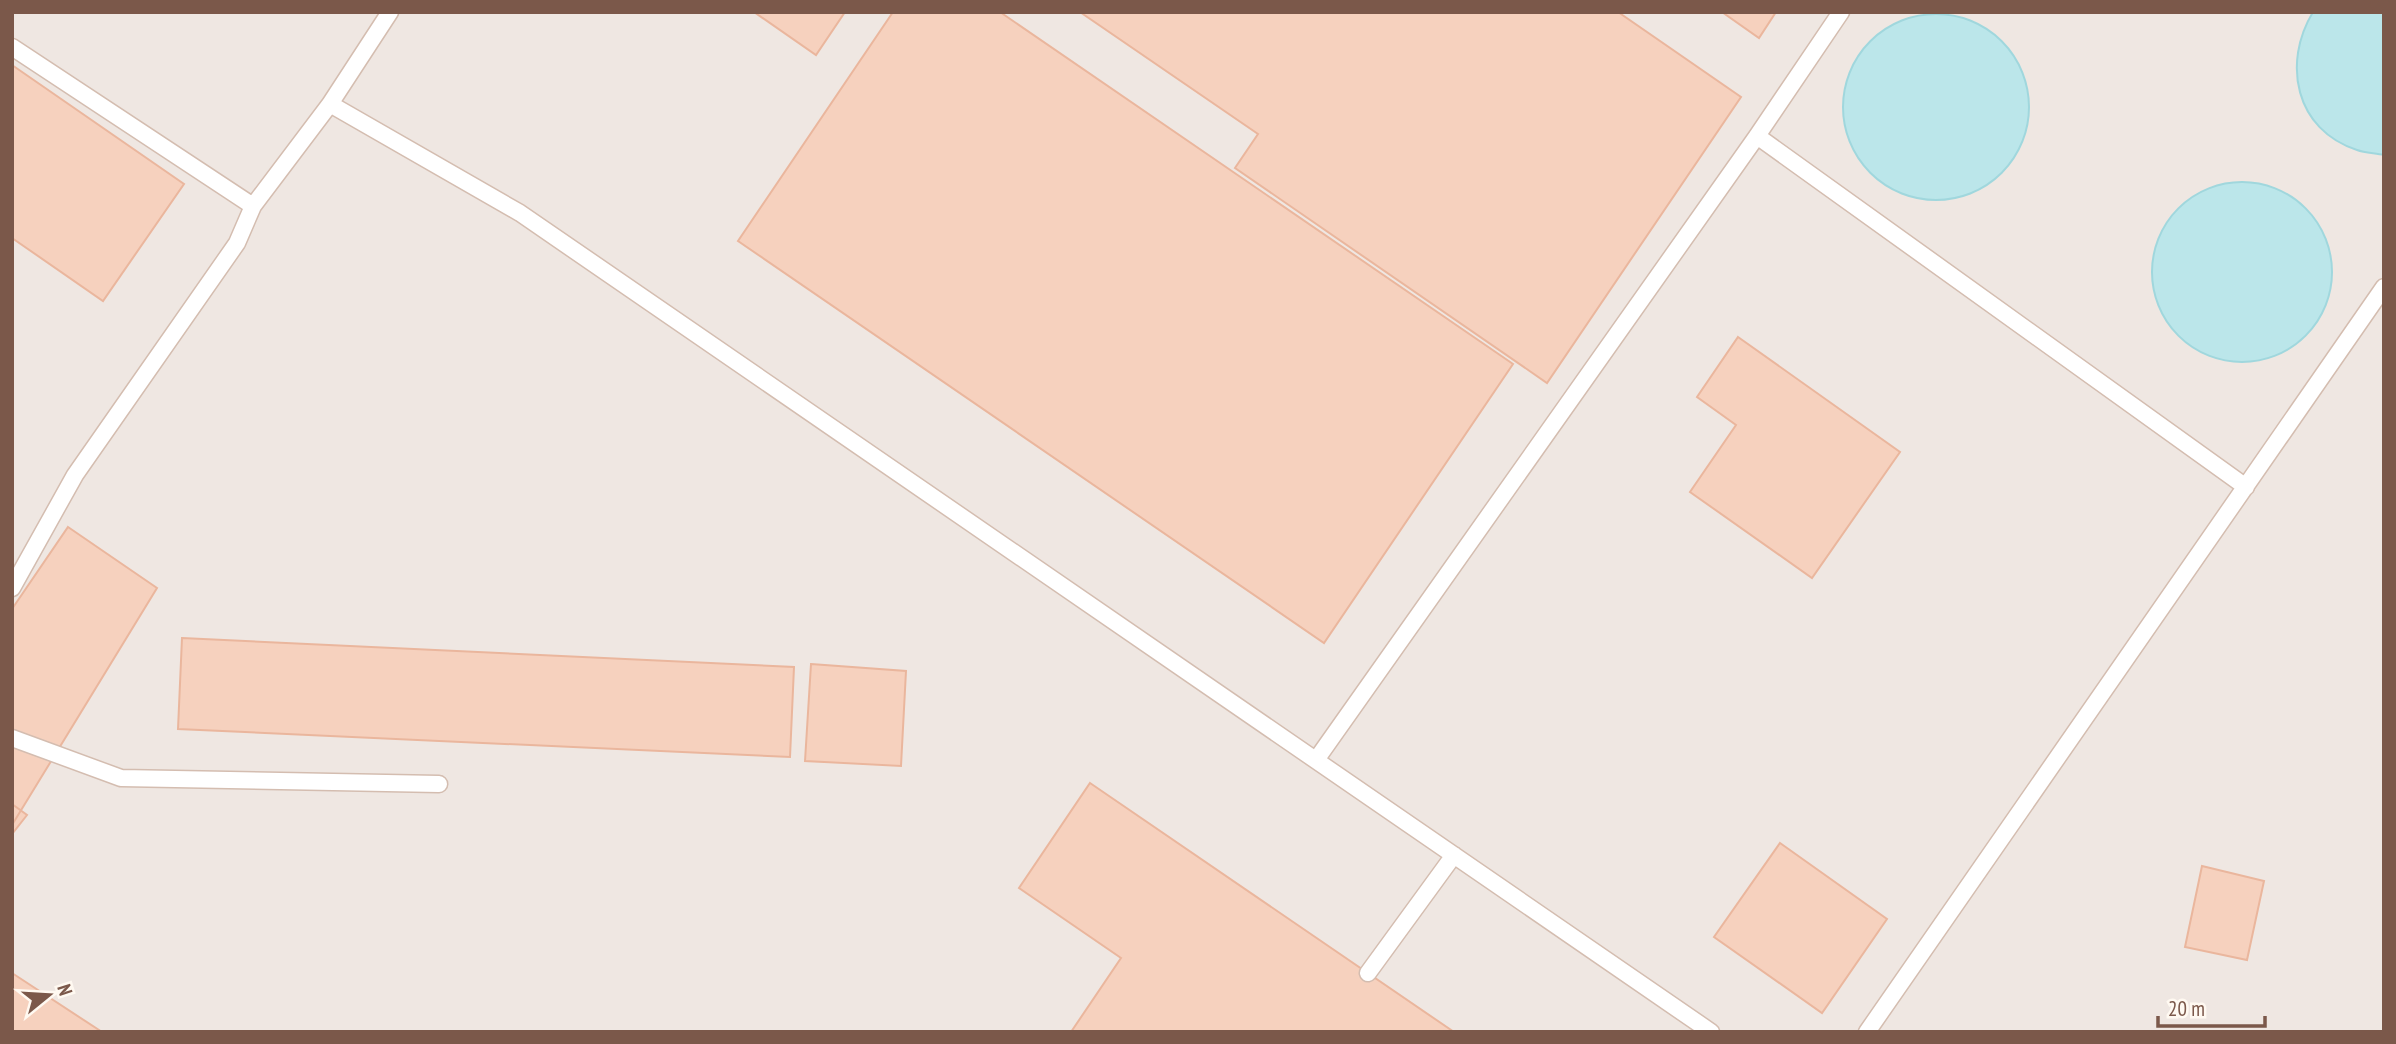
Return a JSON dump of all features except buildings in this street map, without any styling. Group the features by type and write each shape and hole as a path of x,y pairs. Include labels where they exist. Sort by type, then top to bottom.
{"lane":[{"path":"12,588 75,475 237,243 253,206 330,104 390,12"},
{"path":"1316,760 1757,136 1841,12"},
{"path":"12,47 253,206"},
{"path":"330,104 520,213 1711,1032"},
{"path":"1757,136 2246,486"},
{"path":"1867,1032 2384,287"},
{"path":"12,738 121,778 439,783"},
{"path":"1368,973 1454,855"}],"shaded area":[{"path":"12,12 2384,12 2384,1032 12,1032"}],"water":[{"path":"2313,12 2384,12 2384,155 2360,151 2336,140 2320,127 2308,111 2300,93 2298,52 2303,32"},
{"path":"1936,14 1972,21 1988,29 2002,41 2014,55 2022,71 2029,107 2022,143 2014,159 2002,173 1988,185 1972,193 1936,200 1900,193 1884,185 1870,173 1858,159 1850,143 1843,107 1850,71 1858,55 1870,41 1884,29 1900,21"},
{"path":"2242,182 2276,189 2306,208 2325,238 2332,272 2325,306 2306,336 2276,355 2242,362 2208,355 2178,336 2159,306 2152,272 2159,238 2178,208 2208,189"}]}
